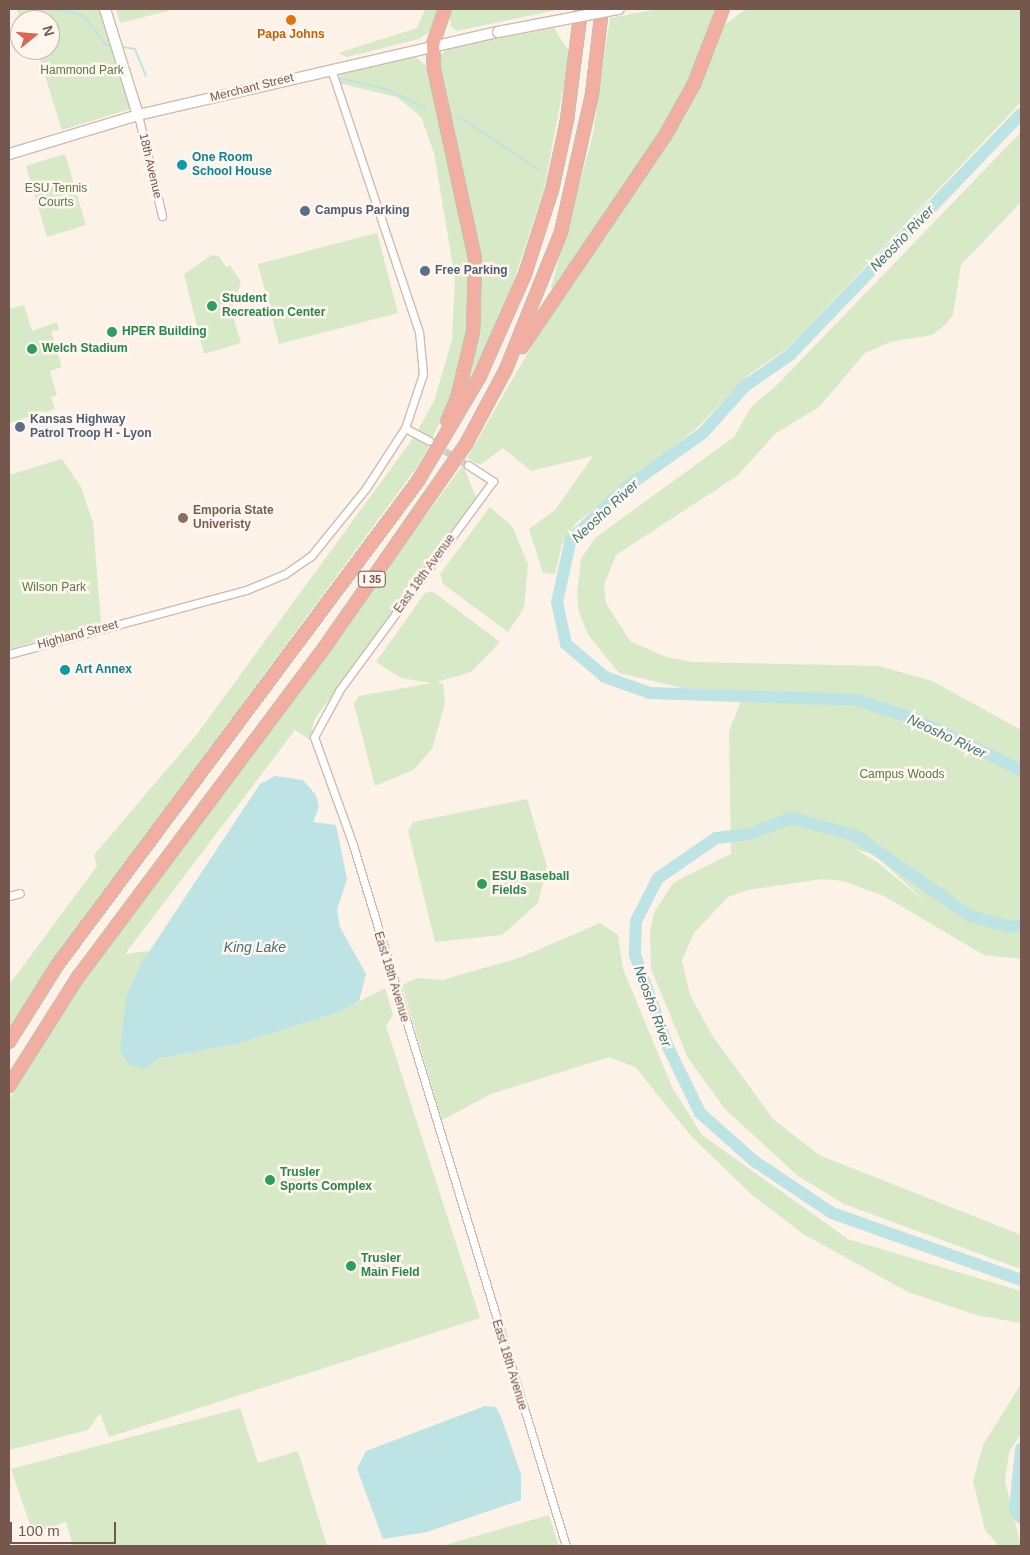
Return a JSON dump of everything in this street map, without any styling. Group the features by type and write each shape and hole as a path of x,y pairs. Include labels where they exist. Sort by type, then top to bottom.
{"highway":[{"path":"426,467 457,398 475,304 470,221 434,69 433,44 445,9"},
{"name":"I 35","path":"9,1042 58,964 426,467 479,378 525,274 561,149 581,9"},
{"name":"I 35","path":"9,1086 78,977 320,654 466,444 506,369 561,232 592,94 602,9"},
{"path":"506,369 665,136 694,84 723,9"}],"main road":[{"path":"105,9 138,115"},
{"name":"Merchant Street","path":"9,154 138,115 331,68 433,44 619,9"}],"street":[{"name":"Highland Street","path":"9,654 268,584 311,556 366,488 405,428 423,374 419,332 331,68"},
{"name":"18th Avenue","path":"138,115 162,216"},
{"path":"405,428 429,441"},
{"name":"East 18th Avenue","path":"468,465 493,481 339,691 314,737 353,846 566,1546"},
{"path":"9,896 20,893"}],"green space":[{"name":"Hammond Park","path":"100,9 130,109 62,130 40,60 60,60 60,10 17,10"},
{"path":"116,9 176,9 120,23"},
{"path":"425,9 440,9 431,31 419,39 347,57 338,53 417,28"},
{"path":"449,9 561,9 457,31 451,26"},
{"path":"658,9 715,9 717,14 679,105 554,291 551,288 593,134 610,18"},
{"path":"746,9 1021,9 1021,102 788,348 748,375 698,427 575,524 562,544 555,574 543,573 529,529 555,510 593,456 531,471 503,448 480,465 467,458 549,316 687,111 724,25"},
{"path":"554,28 570,53 544,189 505,307 465,389 479,301 439,56 451,47"},
{"path":"414,56 429,68 469,250 467,336 455,388 432,439 418,430 434,401 452,340 455,279 434,153 421,117 397,97 338,83 342,72"},
{"name":"Campus Woods","path":"1021,132 1021,202 961,265 953,315 945,325 932,335 890,342 865,353 819,407 776,433 737,476 616,555 604,585 606,603 630,641 666,657 693,662 879,666 932,681 1021,730 1021,959 984,955 884,896 843,881 822,879 748,890 728,897 694,933 682,960 690,995 712,1035 773,1119 819,1155 1021,1235 1021,1269 844,1204 798,1176 725,1109 688,1058 651,969 650,931 654,913 673,883 731,854 729,731 745,691 683,688 619,673 589,636 579,613 577,593 581,559 595,538 734,437 751,407 777,385","holes":["855,849 875,855 928,904 877,862"]},
{"name":"ESU Tennis Courts","path":"65,154 86,225 47,237 26,166"},
{"path":"377,233 398,313 279,344 258,264"},
{"name":"Student Recreation Center","path":"212,255 219,256 226,267 230,265 241,282 231,310 241,343 204,354 184,274"},
{"name":"Welch Stadium","path":"24,305 32,331 57,322 59,330 51,331 62,367 50,371 57,396 51,397 55,409 9,423 9,309"},
{"path":"414,437 429,446 417,467 63,947 9,1028 9,985 97,866 94,855 197,734"},
{"name":"Wilson Park","path":"62,459 81,487 93,523 101,623 9,649 9,475"},
{"name":"Trusler Sports Complex","path":"463,465 476,497 314,720 310,740 295,730 125,954 149,951 126,997 125,1019 145,1069 158,1059 240,1043 337,1013 385,988 393,1015 386,1026 480,1318 109,1437 100,1413 88,1430 9,1450 9,1100 70,997"},
{"path":"490,507 512,526 528,564 524,608 508,632 443,584 440,574"},
{"path":"432,591 500,642 471,672 437,682 443,684 445,703 432,749 413,770 375,786 354,704 359,696 432,683 401,678 376,662 425,593"},
{"name":"ESU Baseball Fields","path":"527,799 547,866 538,903 502,935 435,942 408,831 413,822"},
{"path":"600,923 618,935 623,969 672,1087 702,1135 848,1239 1021,1291 1021,1323 976,1315 908,1292 803,1234 751,1194 692,1137 635,1067 609,1057 491,1094 442,1120 402,985 417,978 442,980 519,958"},
{"path":"1021,1384 1021,1434 1009,1452 1005,1481 1021,1546 999,1546 985,1530 973,1481 983,1445"},
{"path":"240,1408 258,1463 298,1451 327,1546 73,1546 66,1522 33,1533 11,1469"},
{"path":"549,1515 559,1546 442,1546 452,1543"}],"water":[{"name":"King Lake","path":"275,776 303,780 316,795 319,807 313,822 336,825 347,879 337,910 340,927 366,974 359,1001 337,1013 240,1043 158,1059 145,1069 128,1064 120,1051 126,997 141,964 260,784"},
{"path":"485,1406 496,1407 501,1417 521,1474 521,1500 427,1532 383,1539 357,1469 366,1451"}],"waterway":[{"path":"54,9 84,16 106,45 111,45"},
{"path":"124,47 135,49 146,76"},
{"path":"339,78 386,89 426,108"},
{"name":"Neosho River","path":"1021,114 790,355 745,386 703,433 628,486 571,539 557,602 566,644 605,677 650,693 857,700 917,720 1021,770"},
{"path":"459,117 539,170"},
{"name":"Neosho River","path":"1021,925 1010,927 970,916 856,836 792,818 749,834 716,838 658,878 636,921 635,955 668,1047 700,1113 754,1161 832,1213 1021,1280"},
{"name":"Neosho River","path":"1021,1449 1015,1509 1021,1518"}],"tunnel":[{"path":"436,445 468,465"}],"place":[{"name":"Papa Johns","path":"291,20"},
{"name":"One Room School House","path":"182,165"},
{"name":"Campus Parking","path":"305,211"},
{"name":"Free Parking","path":"425,271"},
{"name":"Student Recreation Center","path":"212,306"},
{"name":"HPER Building","path":"112,332"},
{"name":"Welch Stadium","path":"32,349"},
{"name":"Kansas Highway Patrol Troop H - Lyon","path":"20,427"},
{"name":"Emporia State Univeristy","path":"183,518"},
{"name":"Art Annex","path":"65,670"},
{"name":"ESU Baseball Fields","path":"482,884"},
{"name":"Trusler Sports Complex","path":"270,1180"},
{"name":"Trusler Main Field","path":"351,1266"}]}
